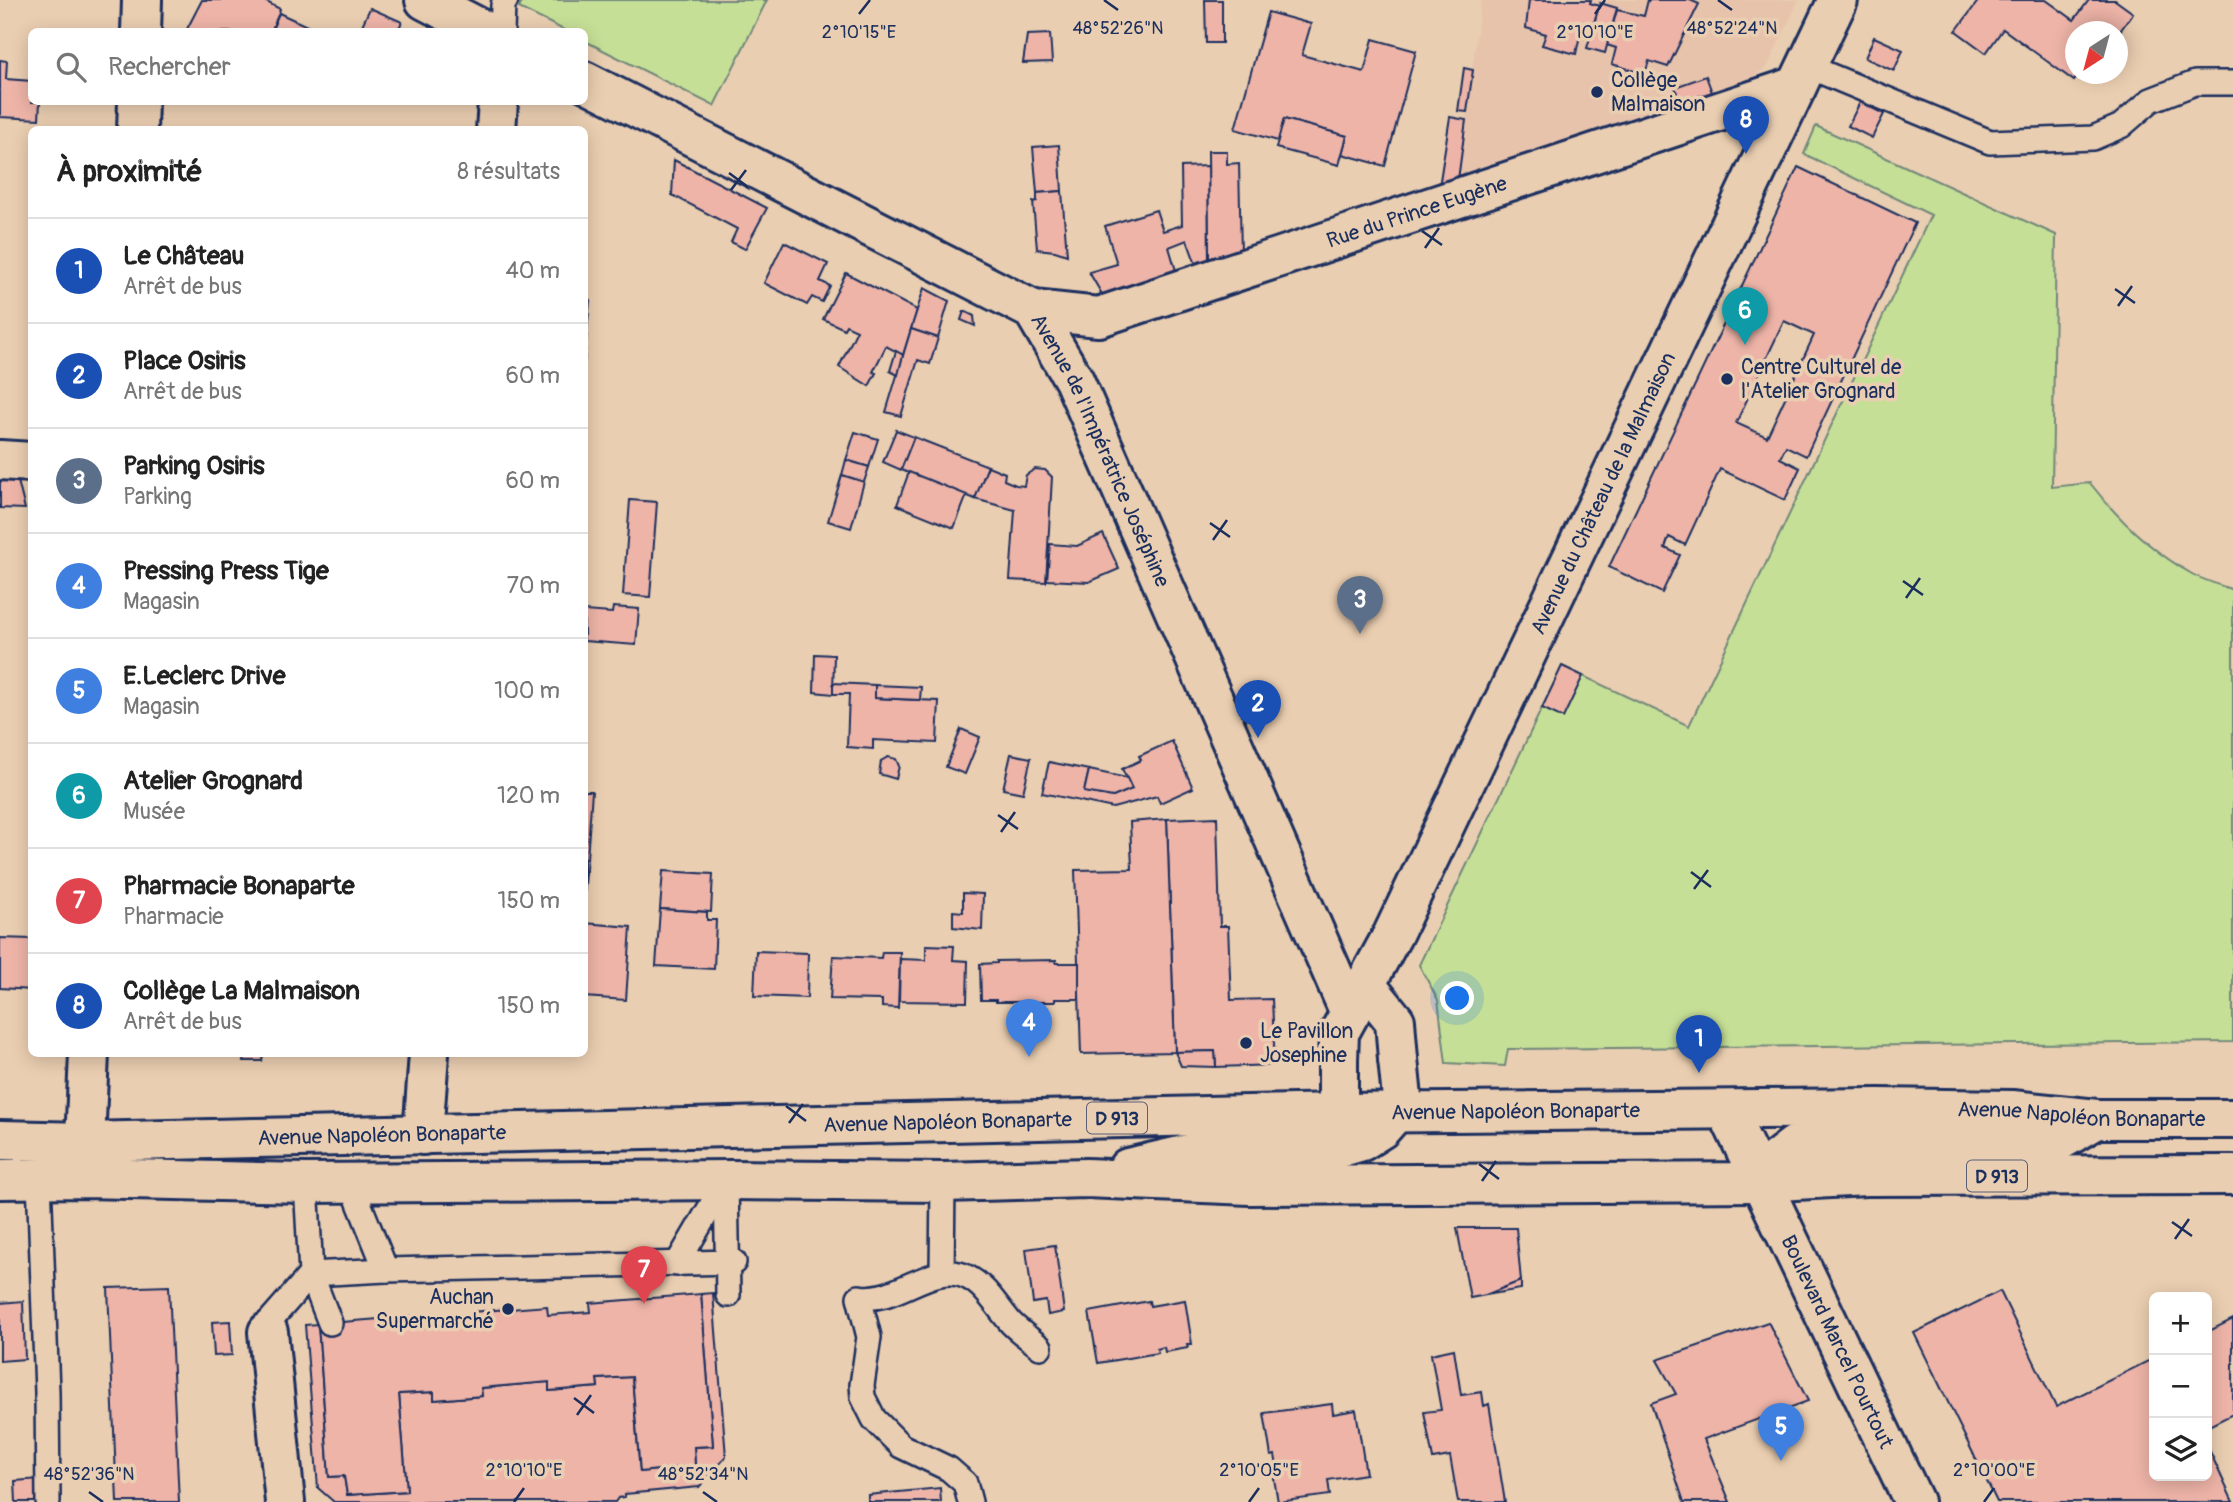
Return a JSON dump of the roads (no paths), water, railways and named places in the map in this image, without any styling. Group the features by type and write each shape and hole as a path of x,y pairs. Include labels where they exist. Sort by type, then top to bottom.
{"main road":[{"path":"141,28 142,0"},
{"path":"425,0 479,28"},
{"name":"Avenue du Château de la Malmaison","path":"1338,1149 1339,1033 1393,934 1838,0"},
{"name":"Rue du Prince Eugène","path":"1033,310 1099,317 1802,76"},
{"name":"Avenue de l'Impératrice Joséphine","path":"588,83 1033,310 1074,380 1358,998 1395,1021 1402,1098 1396,1112"},
{"path":"136,126 138,105"},
{"path":"496,126 498,105"},
{"path":"0,460 28,462"},
{"path":"85,1142 89,1057"},
{"path":"423,1135 429,1057"},
{"name":"Avenue Napoléon Bonaparte","path":"1396,1112 1879,1108 2012,1110 2097,1119 2233,1119"},
{"name":"Boulevard Marcel Pourtout","path":"1727,1111 1914,1502"},
{"path":"1338,1149 1362,1142 1381,1129 1396,1112"},
{"name":"D 913","path":"1762,1182 1776,1160 1794,1146 2057,1142 2097,1119"},
{"name":"Avenue Napoléon Bonaparte","path":"0,1140 85,1142 423,1135 1338,1149 1762,1182 1866,1176 2233,1175"},
{"name":"Avenue Napoléon Bonaparte","path":"0,1179 351,1183 726,1180 943,1182 1086,1178 1234,1185 1338,1149"},
{"path":"268,1332 285,1502"}],"lane":[{"path":"502,28 503,5 506,0"},
{"path":"1802,76 1990,142 2093,138 2121,126 2151,100 2195,83 2233,83"},
{"path":"39,1179 48,1502"},
{"path":"726,1180 730,1262 728,1295"},
{"path":"677,1264 726,1180"},
{"path":"942,1273 943,1182"},
{"path":"306,1183 311,1274 330,1323"},
{"path":"351,1183 386,1270"},
{"path":"268,1332 268,1323 311,1274 730,1262"},
{"path":"970,1502 965,1483 949,1469 922,1458 894,1440 874,1419 863,1397 862,1385 869,1337 859,1297 880,1298 942,1273 958,1273 969,1277 988,1294 1013,1325 1040,1347"}],"place":[{"name":"Collège Malmaison","path":"1597,92"},
{"name":"Collège La Malmaison","path":"1746,154"},
{"name":"Atelier Grognard","path":"1745,345"},
{"name":"Centre Culturel de l'Atelier Grognard","path":"1727,379"},
{"name":"Parking Osiris","path":"1360,634"},
{"name":"Place Osiris","path":"1258,738"},
{"name":"Le Pavillon Josephine","path":"1246,1043"},
{"name":"Pressing Press Tige","path":"1029,1057"},
{"name":"Le Château","path":"1699,1073"},
{"name":"Pharmacie Bonaparte","path":"644,1304"},
{"name":"Auchan Supermarché","path":"508,1309"},
{"name":"E.Leclerc Drive","path":"1781,1461"}]}
